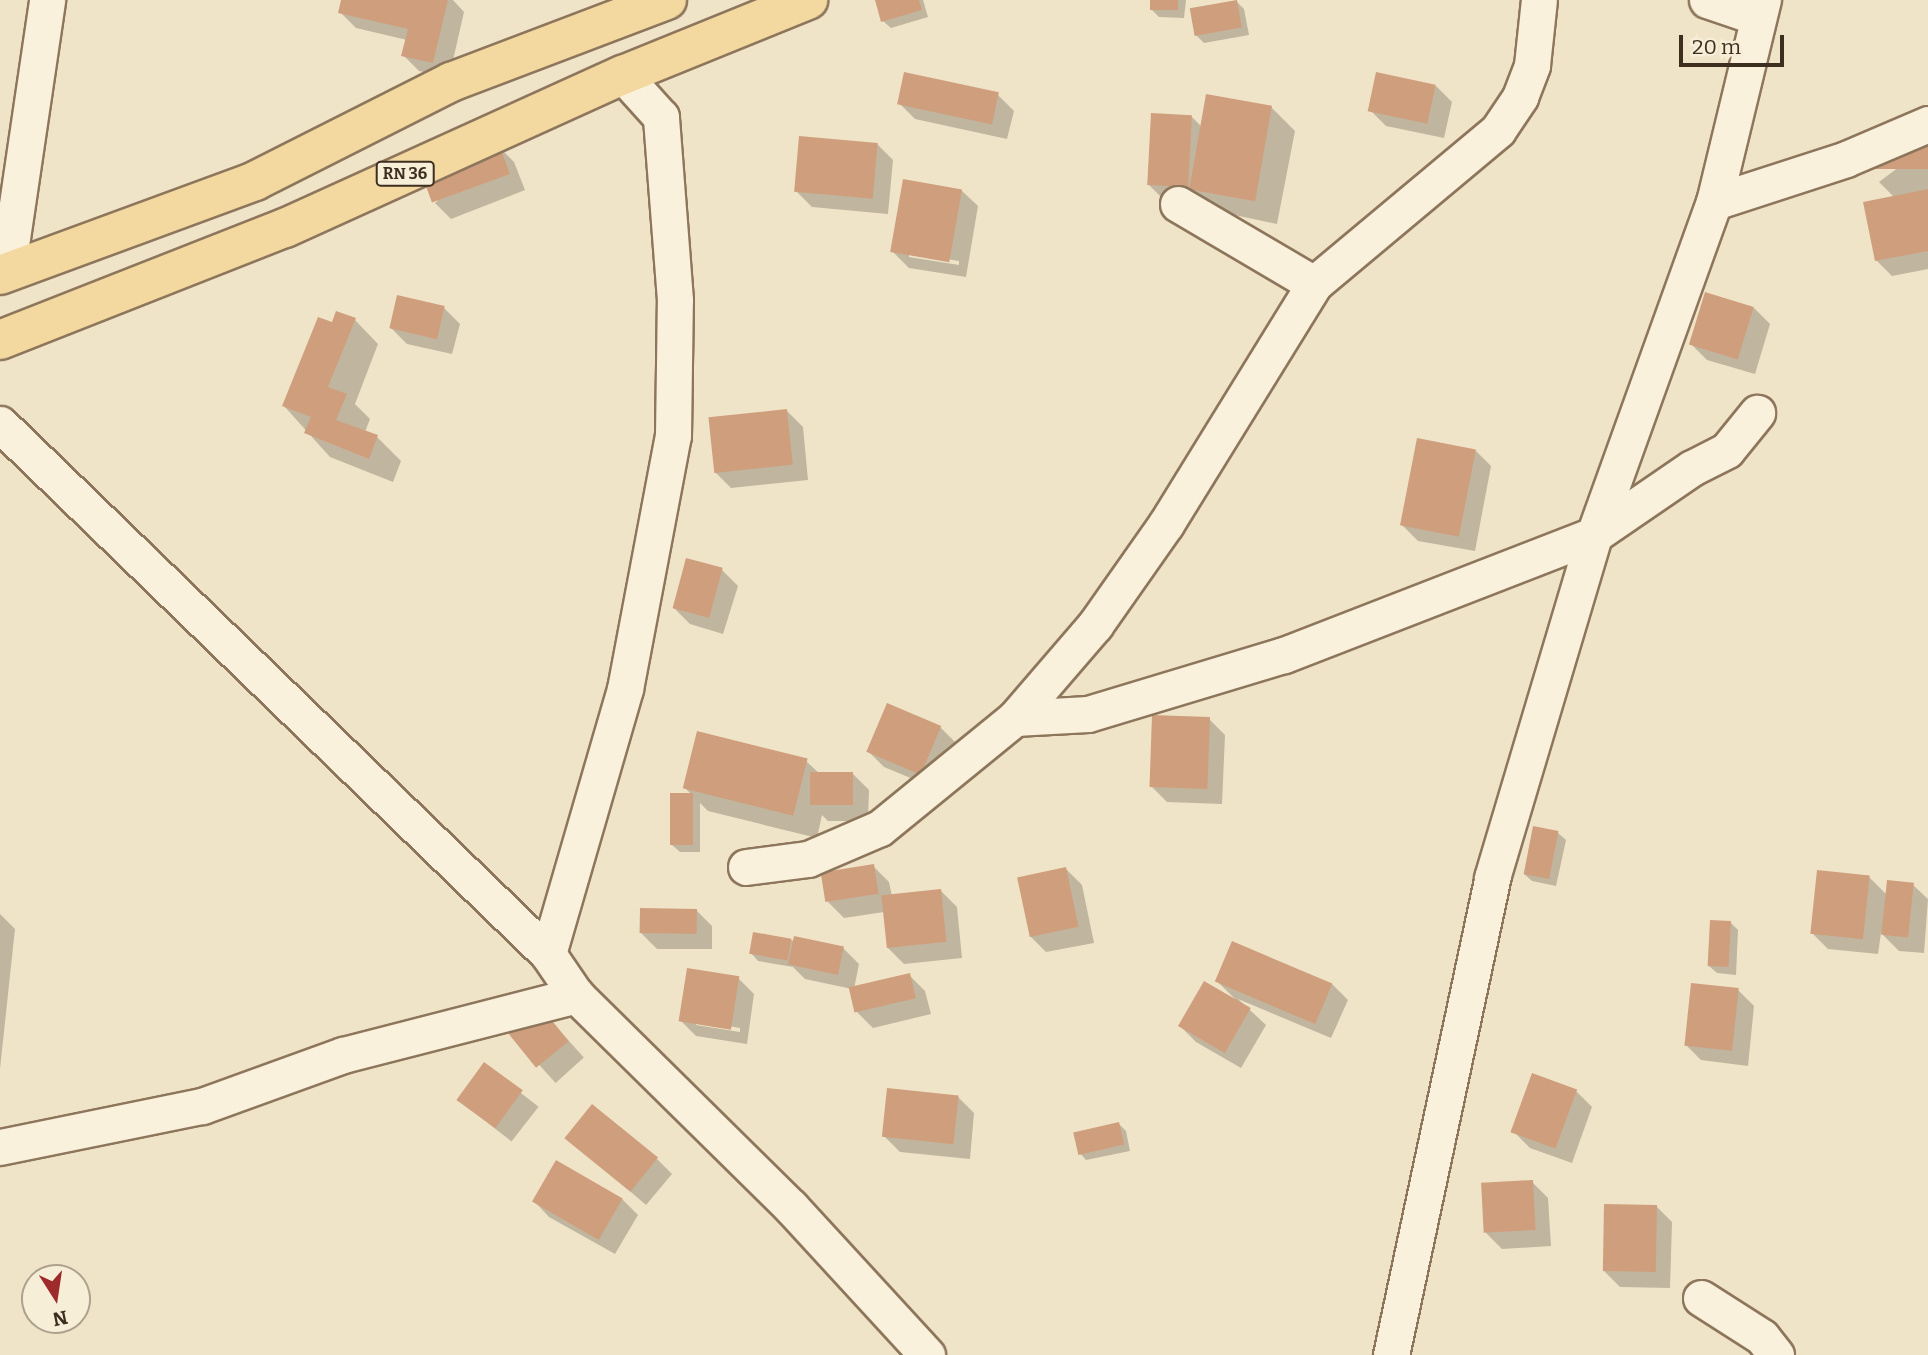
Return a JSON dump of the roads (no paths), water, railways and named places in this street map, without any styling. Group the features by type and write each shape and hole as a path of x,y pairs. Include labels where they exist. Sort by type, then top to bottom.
{"main road":[{"path":"4,273 255,181 451,82 667,0"},
{"name":"RN 36","path":"0,340 285,228 623,75 807,0"}],"street":[{"path":"4,273 47,0"},
{"path":"746,867 808,859 880,828 1014,719 1095,625 1166,524 1314,284 1498,130 1520,97 1532,65 1539,0"},
{"path":"1391,1355 1492,878 1594,536 1714,202 1760,8 1707,0"},
{"path":"548,954 625,689 673,436 675,300 661,117 623,75"},
{"path":"1714,202 1846,159 1928,124"},
{"path":"1178,204 1314,284"},
{"path":"1014,719 1088,714 1284,655 1594,536 1692,468 1727,450 1757,412"},
{"path":"0,424 548,954 576,995 791,1207 927,1355"},
{"path":"0,1147 202,1106 343,1055 576,995"},
{"path":"1701,1297 1762,1337 1776,1355"}]}
